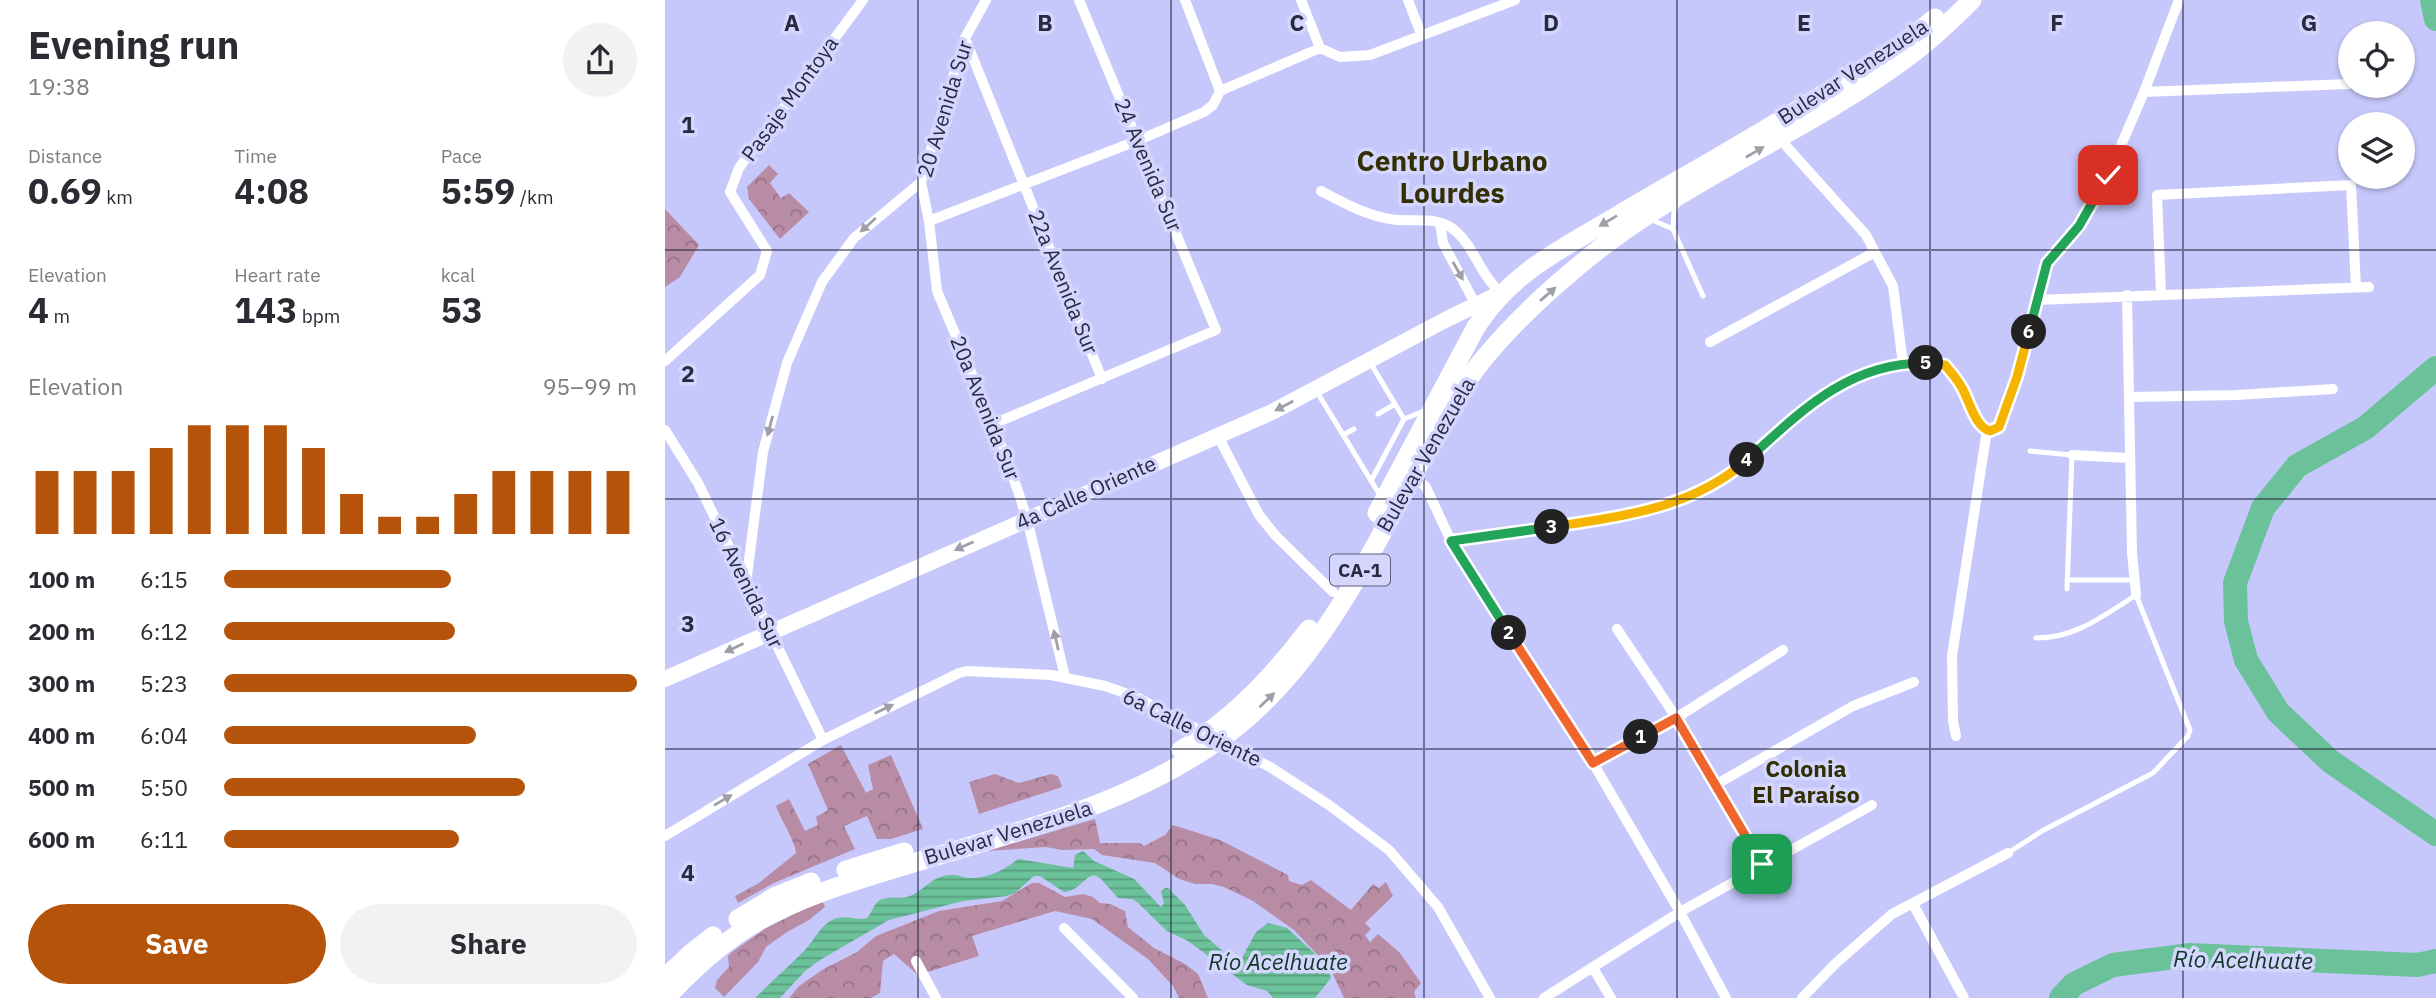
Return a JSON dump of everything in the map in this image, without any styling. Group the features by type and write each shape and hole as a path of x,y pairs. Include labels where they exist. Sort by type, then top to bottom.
{"highway":[{"name":"Bulevar Venezuela","path":"666,998 705,959 752,924 779,910 836,886 1103,803 1167,773 1216,743 1267,702 1290,676 1344,598 1458,395 1482,361 1528,311 1596,252 1643,218 1874,81 1910,56 1934,36 1961,1"},
{"name":"Bulevar Venezuela","path":"665,978 726,926 776,896 821,878 1047,809 1105,788 1147,770 1187,747 1214,727 1265,681 1311,626 1333,592 1433,407 1479,311 1557,251 1802,108 1897,47 1961,1"},
{"path":"1501,293 1513,300 1517,308 1514,328"}],"street":[{"name":"Pasaje Montoya","path":"665,361 760,275 767,251 730,192 739,168 863,0"},
{"name":"20 Avenida Sur","path":"929,221 921,182 965,38 986,0"},
{"name":"24 Avenida Sur","path":"1079,0 1216,330 1102,379"},
{"path":"1185,0 1220,91"},
{"path":"1301,0 1320,48 1340,57 1370,55 1513,0"},
{"path":"1408,0 1422,34"},
{"path":"1987,430 1999,427 2017,377 2047,263 2079,226 2104,184 2144,92 2179,0"},
{"name":"22a Avenida Sur","path":"965,38 1102,379"},
{"path":"929,221 1204,112 1213,105 1220,91 1320,48"},
{"path":"2144,92 2338,84"},
{"path":"1780,138 1866,235 1893,286 1903,364"},
{"path":"746,583 763,452 787,363 822,282 854,238 921,182"},
{"path":"2161,294 2157,195 2351,185 2356,287"},
{"path":"1321,191 1363,213 1393,220 1426,220 1454,230 1490,284 1501,293"},
{"name":"20a Avenida Sur","path":"929,221 937,292 993,424 1027,519 1065,677"},
{"path":"1440,223 1443,243 1479,311"},
{"path":"1710,342 1875,252"},
{"path":"2037,300 2369,287"},
{"path":"2127,295 2129,458 2133,580 2136,595"},
{"name":"4a Calle Oriente","path":"665,679 1272,412 1369,361 1479,311"},
{"path":"1451,541 1628,515 1685,499 1729,475 1826,392 1860,376 1903,364 1945,365 1961,385 1979,423 1987,430"},
{"path":"993,424 1102,379"},
{"path":"2130,397 2237,395 2333,389"},
{"name":"16 Avenida Sur","path":"665,430 698,483 823,740"},
{"path":"1956,736 1953,720 1952,656 1987,430"},
{"path":"1218,436 1259,515 1276,536 1333,592"},
{"path":"2072,455 2129,458"},
{"path":"1413,476 1426,487 1451,541 1593,763 1639,846 1680,912 1726,998"},
{"path":"1617,629 1676,718 1762,864"},
{"path":"1593,763 1676,718 1783,650"},
{"name":"6a Calle Oriente","path":"665,835 823,740 963,672 1065,677 1122,692 1166,712 1270,767 1329,805 1388,850 1438,907 1490,998"},
{"path":"1717,785 1853,706 1914,682"},
{"path":"1544,998 1680,912 1872,805"},
{"path":"1802,998 1835,964 1892,914 2008,853"},
{"path":"1913,904 1964,998"},
{"path":"1064,928 1133,998"},
{"path":"916,961 936,998"},
{"path":"1593,968 1611,998"}],"lane":[{"path":"1683,193 1674,212 1673,229 1703,296"},
{"path":"1643,218 1657,220 1673,229"},
{"path":"1369,361 1404,419"},
{"path":"1315,389 1383,501"},
{"path":"1378,414 1395,404"},
{"path":"1371,482 1404,419 1433,407"},
{"path":"1343,435 1354,429"},
{"path":"2030,451 2072,455 2067,589"},
{"path":"2067,580 2133,580"},
{"path":"2008,853 2042,831 2153,773 2188,736 2188,723 2169,682 2136,595 2069,634 2056,638 2035,638"}],"green space":[{"path":"769,165 778,174 770,183 781,198 789,193 809,212 780,239 749,199 747,187"},
{"path":"665,209 699,245 680,277 665,287"},
{"path":"841,745 866,793 873,789 868,765 891,755 923,829 891,839 877,839 867,816 844,826 855,849 774,883 738,903 735,896 759,883 796,853 776,806 789,799 805,831 818,825 816,817 828,810 808,764"},
{"path":"995,774 1019,783 1051,774 1058,776 1062,787 979,814 969,782"},
{"path":"1095,819 1100,843 1140,843 1144,846 1165,835 1173,825 1220,840 1288,875 1289,881 1302,885 1311,880 1351,910 1373,884 1379,888 1386,882 1393,896 1365,923 1371,929 1365,935 1370,942 1378,934 1400,953 1421,983 1414,992 1416,998 1344,998 1330,968 1294,930 1253,901 1224,887 1195,884 1179,879 1155,863 1102,855 1094,849 1062,850 1046,847 987,851"},
{"path":"1032,883 1039,883 1065,897 1083,894 1093,897 1100,903 1125,911 1128,927 1154,948 1198,974 1208,998 1179,998 1173,986 1148,959 1092,919 1055,911 972,936 979,956 918,975 894,954 883,961 880,993 871,998 789,998 799,986 822,970 857,952 876,936 939,911 1002,901"},
{"path":"822,900 825,907 766,947 758,962 724,997 715,988 717,980 729,967 728,956 732,952 766,928"}],"water":[{"name":"Río Acelhuate","path":"1083,851 1094,861 1134,879 1161,907 1164,903 1161,891 1168,888 1185,905 1204,935 1232,959 1242,958 1256,932 1268,923 1287,928 1325,963 1331,978 1315,998 1273,998 1267,991 1247,985 1188,941 1167,931 1137,902 1118,898 1100,878 1094,875 1064,892 1040,876 1034,876 1015,893 1007,896 963,901 889,920 820,960 805,971 780,998 755,998 804,951 825,925 834,919 867,918 880,900 913,895 944,876 988,876 1018,859 1073,868 1075,855"}],"waterway":[{"name":"Río Acelhuate","path":"2432,0 2436,19"},
{"name":"Río Acelhuate","path":"2436,368 2365,428 2297,466 2263,508 2235,583 2236,621 2246,660 2278,712 2330,761 2436,834"},
{"name":"Río Acelhuate","path":"2061,998 2074,984 2113,965 2190,955 2417,965 2436,961"}],"district":[{"name":"Centro Urbano Lourdes","path":"1452,177"},
{"name":"Colonia El Paraíso","path":"1806,782"}],"route":[{"path":"1762,864 1676,718 1593,763 1451,541 1628,515 1685,499 1729,475 1826,392 1860,376 1903,364 1945,365 1961,385 1984,429 1990,431 1999,427 2017,377 2047,263 2079,226 2108,175"}]}
